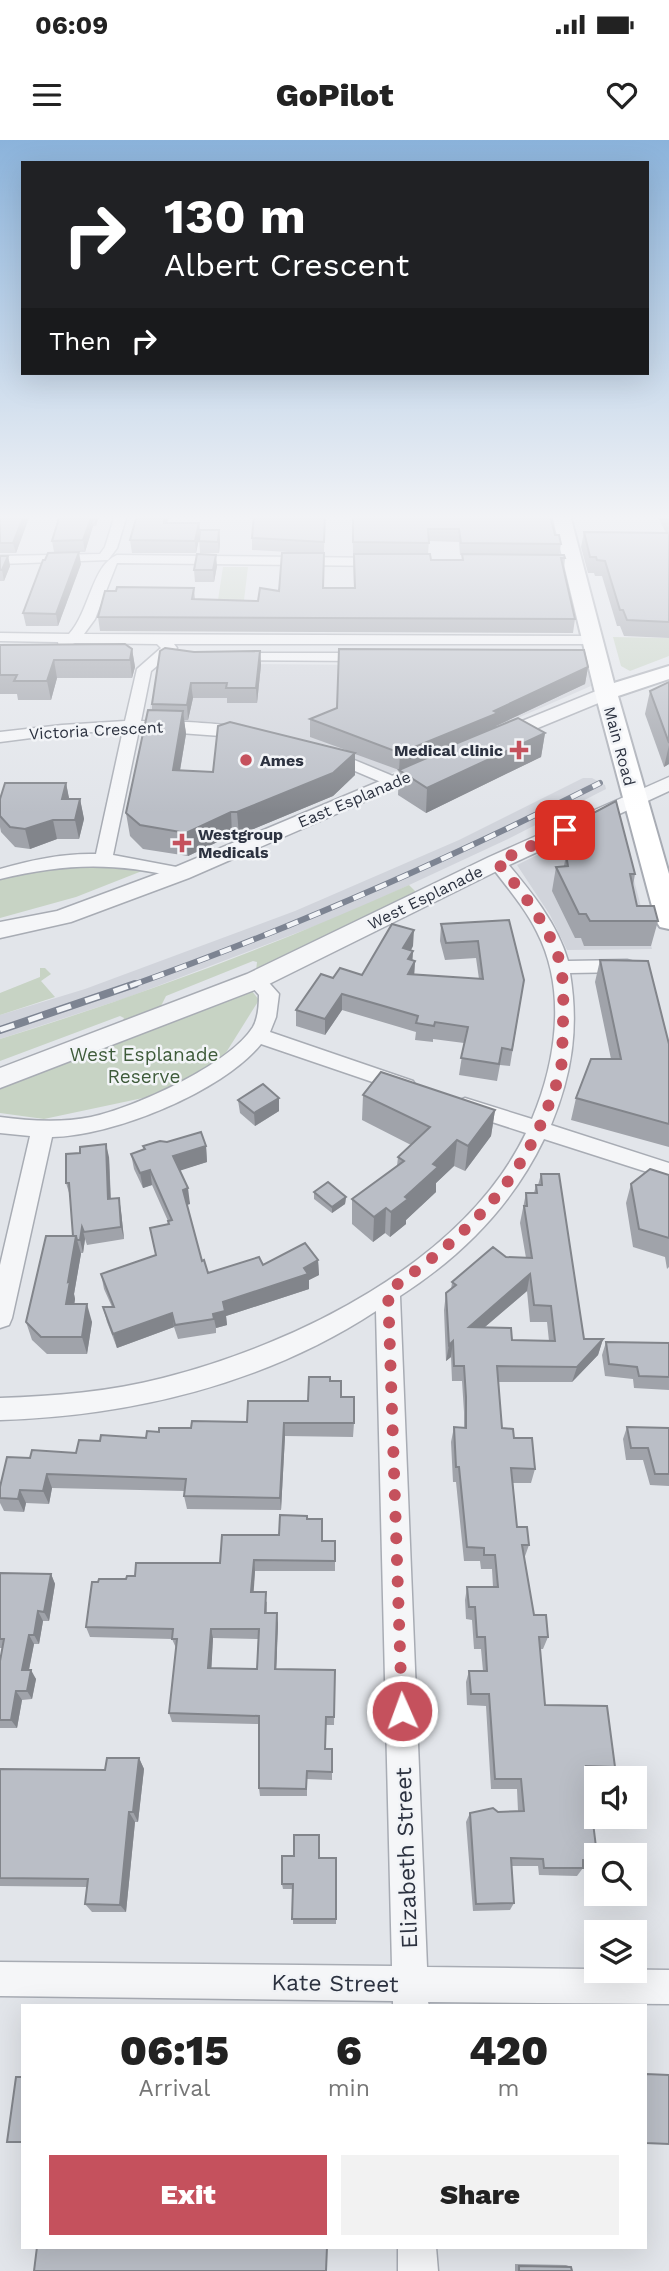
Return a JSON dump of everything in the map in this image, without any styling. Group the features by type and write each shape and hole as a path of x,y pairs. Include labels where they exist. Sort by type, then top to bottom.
{"main road":[{"name":"Main Road","path":"584,614 594,640 634,799 669,921"},
{"path":"606,693 669,672"}],"street":[{"path":"64,656 61,647 86,627 90,614"},
{"path":"86,627 94,635 110,640 161,648 501,647 594,640"},
{"path":"0,637 110,640"},
{"path":"161,648 181,658"},
{"path":"104,858 132,725 137,662 151,661 161,648"},
{"path":"214,658 381,657"},
{"name":"East Esplanade","path":"0,930 63,917 181,873 606,693"},
{"name":"Victoria Crescent","path":"0,737 45,730 132,725 194,726 263,736"},
{"path":"312,748 394,782"},
{"name":"West Esplanade","path":"0,1078 256,980 497,862 669,783"},
{"path":"0,874 50,862 104,858 149,863 181,873"},
{"path":"0,1409 106,1400 206,1377 274,1353 315,1335 388,1291 433,1260 487,1208 516,1171 539,1130 561,1069 563,999 558,956 531,903 497,862"},
{"path":"560,967 643,966"},
{"path":"0,1125 42,1131 92,1125 122,1117 224,1065 257,1035 269,1005 269,994 256,980"},
{"path":"257,1035 425,1092"},
{"path":"450,1101 669,1171"},
{"path":"0,1318 42,1131"},
{"name":"Elizabeth Street","path":"388,1291 410,1995"},
{"name":"Kate Street","path":"0,1979 410,1995 669,1987"},
{"path":"417,2249 418,2271"}],"shaded area":[{"path":"160,663 587,667 591,686 387,775 329,745 148,716"},
{"path":"583,778 592,778 605,785 606,789 508,839 349,913 126,998 0,1039 0,1015 85,989 295,911 459,840"},
{"path":"617,815 652,949 567,950 550,915 517,865"}],"green space":[{"path":"613,637 669,638 669,656 630,671 621,666"},
{"path":"65,866 121,866 142,871 76,897 0,918 0,880 33,870"},
{"path":"409,885 419,895 256,971 257,962 253,961 166,996 158,1012 120,1027 124,1018 120,1016 0,1061 0,1039 207,968"},
{"path":"40,968 45,968 51,974 41,981 55,997 0,1015 0,993 40,977"},
{"name":"West Esplanade Reserve","path":"241,991 252,991 259,1000 222,1059 157,1095 44,1119 0,1113 0,1087"}],"building":[{"path":"99,614 574,614 575,619 98,617"},
{"path":"625,614 669,614 669,622 627,620"},
{"path":"125,644 132,649 130,660 54,660 47,681 14,681 17,675 0,675 0,645"},
{"path":"165,648 194,652 260,651 256,688 226,688 227,683 191,683 187,705 152,704 160,651"},
{"path":"339,649 584,650 588,667 494,711 498,713 400,753 310,719 337,708"},
{"path":"669,682 669,743 650,691"},
{"path":"148,710 183,711 173,770 213,772 218,726 230,722 355,753 333,773 237,812 231,812 186,833 140,825 126,813"},
{"path":"518,718 545,733 427,788 399,770 429,757 426,756"},
{"path":"5,783 66,783 62,799 80,799 75,820 53,820 25,829 10,827 0,816 0,799"},
{"path":"616,801 635,874 630,874 637,906 654,906 658,921 590,921 586,914 579,914 556,867 568,866 566,855 587,855 580,820"},
{"path":"509,920 524,980 512,1050 502,1048 499,1064 461,1058 468,1027 435,1022 434,1026 416,1023 418,1016 342,994 325,1019 296,1010 321,974 333,978 340,968 362,975 392,924 414,930 403,948 413,951 408,959 415,961 408,974 483,979 478,941 446,943 441,924"},
{"path":"600,960 648,961 669,1044 669,1124 576,1098 591,1059 621,1059"},
{"path":"381,1072 495,1110 468,1146 457,1140 433,1164 438,1167 405,1197 408,1199 391,1212 386,1208 374,1217 352,1199 404,1161 398,1157 430,1127 363,1095"},
{"path":"263,1084 279,1098 254,1113 238,1100"},
{"path":"201,1132 206,1146 173,1156 188,1188 183,1190 202,1261 204,1260 208,1273 259,1257 263,1265 305,1243 318,1260 304,1268 308,1274 223,1302 225,1311 213,1314 214,1319 175,1325 172,1313 113,1334 103,1307 114,1307 101,1274 156,1255 150,1228 169,1224 168,1221 172,1220 150,1170 140,1173 131,1154 145,1149 143,1146"},
{"path":"106,1144 108,1199 119,1198 121,1227 84,1232 82,1227 80,1240 77,1240 76,1236 73,1236 69,1183 66,1183 66,1154 80,1153 80,1147"},
{"path":"650,1169 669,1175 669,1238 639,1229 631,1184"},
{"path":"541,1174 559,1174 584,1339 603,1339 577,1367 497,1366 502,1428 513,1429 514,1438 532,1438 535,1469 511,1468 517,1527 527,1527 529,1545 522,1545 534,1615 546,1615 548,1637 539,1637 545,1705 607,1706 615,1766 584,1766 584,1829 594,1829 596,1843 584,1843 583,1868 544,1868 543,1859 511,1858 514,1903 476,1904 470,1813 493,1808 498,1812 524,1811 521,1779 495,1779 489,1694 471,1694 469,1671 487,1671 485,1637 477,1637 475,1607 469,1607 467,1587 498,1587 495,1555 484,1555 484,1548 467,1547 459,1467 456,1467 454,1427 466,1428 464,1366 454,1366 453,1341 449,1345 446,1293 456,1285 452,1282 493,1247 506,1257 532,1258 524,1206 527,1206 526,1193 537,1193 536,1185 542,1185","holes":["530,1274 534,1305 551,1306 555,1341 512,1340 511,1328 469,1327"]},
{"path":"328,1182 346,1197 332,1207 314,1192"},
{"path":"46,1236 76,1236 66,1304 87,1304 82,1337 41,1337 26,1322"},
{"path":"606,1342 669,1343 669,1377 639,1376 637,1367 609,1364"},
{"path":"309,1377 330,1377 330,1381 341,1381 341,1397 354,1397 354,1423 284,1423 280,1498 184,1496 186,1479 47,1474 43,1491 20,1490 18,1499 0,1498 7,1457 30,1458 32,1450 76,1453 79,1440 100,1441 101,1435 146,1438 147,1431 159,1432 159,1428 191,1428 192,1421 247,1422 248,1401 308,1401"},
{"path":"627,1427 669,1428 669,1474 655,1474 648,1448 631,1448"},
{"path":"280,1515 307,1516 307,1519 322,1519 322,1541 335,1541 335,1561 254,1560 251,1592 266,1592 265,1613 277,1613 275,1669 335,1670 334,1717 326,1717 325,1749 332,1749 332,1772 307,1771 306,1789 259,1788 259,1716 169,1713 177,1639 172,1639 173,1629 86,1627 92,1582 135,1576 136,1563 220,1563 222,1535 279,1535","holes":["211,1629 259,1629 257,1669 208,1668"]},
{"path":"0,1573 51,1574 44,1612 38,1611 34,1635 29,1635 22,1670 31,1670 27,1691 16,1691 11,1720 0,1720 0,1661 4,1639 0,1639"},
{"path":"107,1758 139,1758 133,1812 129,1812 120,1905 85,1904 88,1879 0,1878 0,1769 105,1770"},
{"path":"294,1835 319,1835 319,1858 336,1858 336,1919 292,1919 293,1884 282,1884 282,1856 294,1856"},
{"path":"647,2074 669,2075 669,2144 647,2143"},
{"path":"16,2077 21,2077 21,2142 7,2142"},
{"path":"37,2249 327,2249 326,2271 34,2271"},
{"path":"519,2266 571,2267 572,2271 519,2271"}],"railway":[{"path":"130,986 250,941 368,892 600,783"},
{"path":"0,1030 135,984"}],"place":[{"name":"Medical clinic","path":"519,750"},
{"name":"Ames","path":"246,760"},
{"name":"Westgroup Medicals","path":"182,843"}],"route":[{"path":"402,1711 388,1291 433,1260 487,1208 516,1171 539,1130 561,1069 563,999 560,967 558,956 531,903 497,862 565,830"}]}
